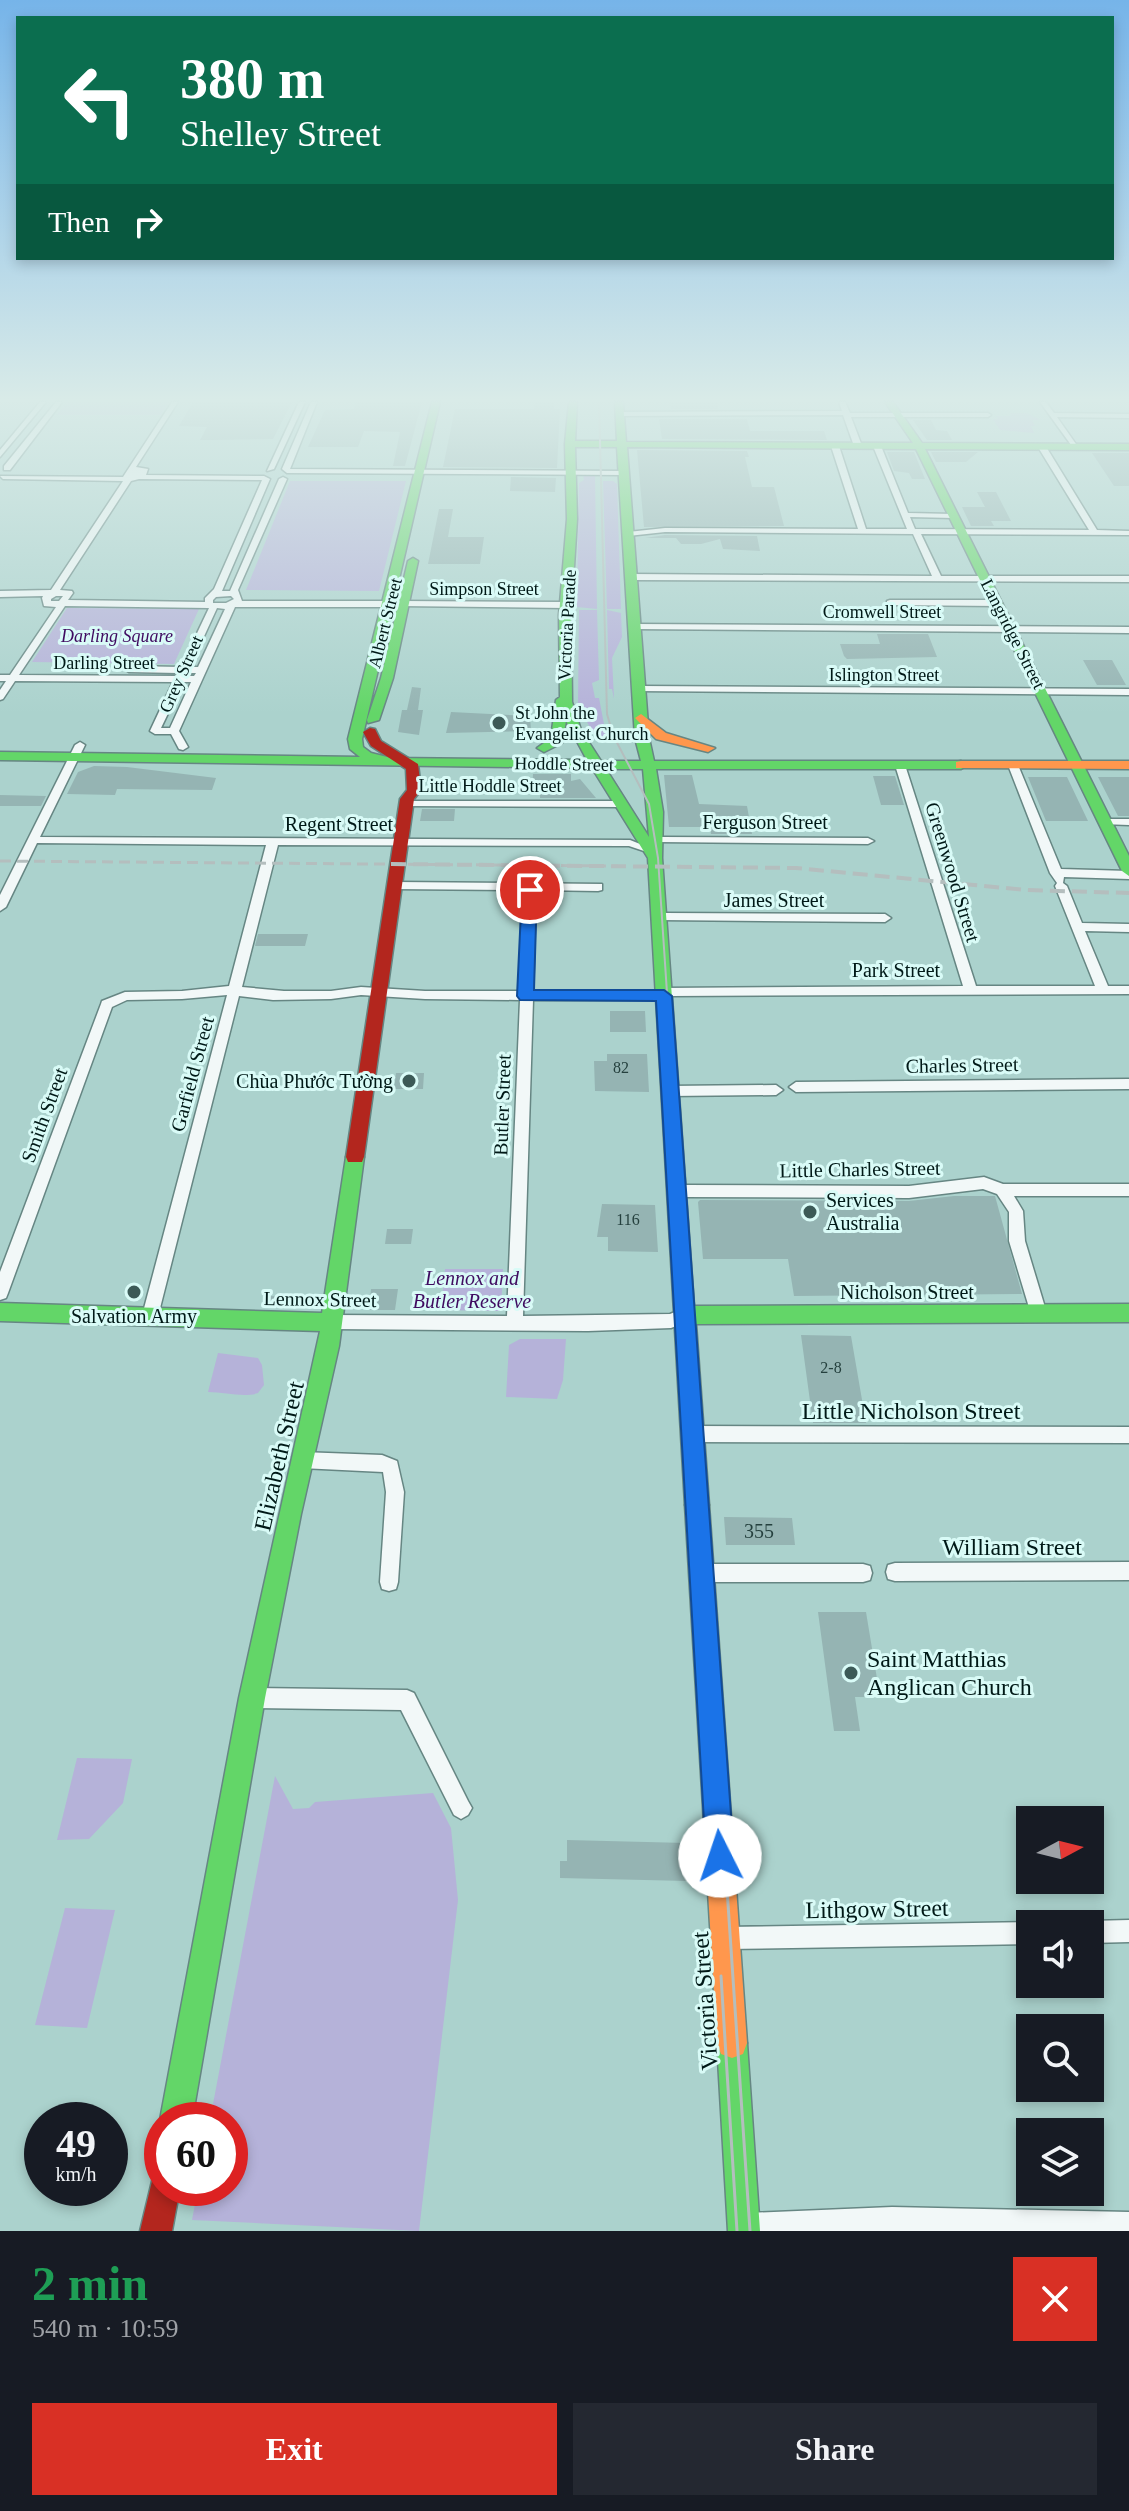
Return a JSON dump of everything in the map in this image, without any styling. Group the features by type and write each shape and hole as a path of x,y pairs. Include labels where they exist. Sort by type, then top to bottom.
{"main road":[{"name":"Albert Street","path":"362,745 355,739 380,674 419,506"},
{"name":"Victoria Parade","path":"571,506 564,691 569,718 586,748"},
{"path":"626,506 641,718 647,756"},
{"name":"Langridge Street","path":"949,506 1043,692 1129,873"},
{"path":"544,748 557,740 564,691"},
{"path":"641,718 654,732 666,738 708,748"},
{"name":"Hoddle Street","path":"0,756 178,739 362,745 393,757 596,764 708,748 1075,758 1129,765"},
{"name":"Hoddle Street","path":"0,744 77,751 321,760 586,748 647,756 900,765 1013,765 1129,750"},
{"path":"321,760 362,745"},
{"name":"Victoria Street","path":"586,748 647,848 660,940 743,2229"},
{"name":"Victoria Street","path":"647,756 660,832 647,848"},
{"name":"Elizabeth Street","path":"179,2102 252,1698 332,1322 407,802 414,790 416,774 393,757"},
{"path":"660,832 666,904 660,940"},
{"path":"673,1134 685,1191 694,1277 685,1315 675,1334 680,1438 699,1528"},
{"name":"Lennox Street","path":"0,1312 332,1322"},
{"name":"Nicholson Street","path":"685,1315 1129,1313"},
{"path":"156,2231 161,2206"}],"street":[{"path":"0,697 10,671 46,604 114,506"},
{"name":"Grey Street","path":"253,506 155,731 178,739 199,674 234,600 234,590 272,506"},
{"path":"855,506 863,531"},
{"path":"900,506 937,577"},
{"path":"1078,506 1095,533"},
{"path":"905,515 958,524 1129,533"},
{"path":"628,534 665,530 914,532 958,524"},
{"path":"10,671 62,603 88,547"},
{"path":"234,553 251,553"},
{"path":"226,572 243,572"},
{"path":"631,577 1129,579"},
{"path":"0,594 68,593 234,600"},
{"path":"0,603 234,600"},
{"name":"Simpson Street","path":"234,600 566,601"},
{"path":"890,603 998,603"},
{"name":"Cromwell Street","path":"635,627 1129,630"},
{"name":"Grey Street","path":"201,629 218,629"},
{"name":"Darling Street","path":"10,671 199,674"},
{"name":"Islington Street","path":"640,689 1129,692"},
{"path":"0,907 77,751"},
{"name":"Greenwood Street","path":"900,765 968,976 969,990"},
{"path":"1013,765 1103,990"},
{"name":"Little Hoddle Street","path":"407,802 622,804"},
{"path":"1105,822 1129,822"},
{"name":"Ferguson Street","path":"660,832 868,841"},
{"name":"Regent Street","path":"32,840 632,843 647,848"},
{"name":"Garfield Street","path":"150,1316 273,841"},
{"path":"1059,880 1129,873"},
{"path":"396,886 598,887"},
{"name":"Butler Street","path":"515,1324 530,886"},
{"name":"James Street","path":"664,917 885,918"},
{"path":"1079,927 1129,928"},
{"name":"Park Street","path":"114,999 182,995 526,996 1129,990"},
{"name":"Smith Street","path":"0,1293 103,1010 114,999"},
{"name":"Charles Street","path":"796,1087 1129,1084"},
{"path":"669,1091 776,1090"},
{"name":"Little Charles Street","path":"685,1191 909,1192 984,1183 1002,1190 1129,1190"},
{"path":"1002,1190 1016,1211 1017,1241 1039,1314"},
{"name":"Lennox Street","path":"332,1322 595,1323 671,1321 685,1315"},
{"name":"Little Nicholson Street","path":"693,1434 1129,1435"},
{"path":"301,1460 382,1463 391,1467 395,1492 389,1582"},
{"name":"William Street","path":"895,1572 1129,1571"},
{"path":"701,1573 863,1573"},
{"path":"252,1698 407,1700 461,1808"},
{"path":"1104,1932 1129,1931"},
{"name":"Lithgow Street","path":"726,1938 1016,1933"},
{"path":"743,2229 892,2220 1129,2225"}],"green space":[{"path":"280,506 400,506 379,591 246,590"},
{"path":"579,506 595,506 597,609 577,607"},
{"path":"604,506 618,506 621,609 607,609"},
{"name":"Darling Square","path":"67,608 199,609 174,664 32,662"},
{"path":"579,610 597,610 599,680 592,683 595,698 599,698 607,740 595,736 578,706"},
{"path":"607,610 621,613 622,637 612,658 614,699 612,689 609,689"},
{"name":"Lennox and Butler Reserve","path":"445,1269 503,1269 501,1311 441,1310"},
{"path":"520,1339 566,1339 563,1380 557,1399 506,1397 509,1345"},
{"path":"218,1353 258,1358 264,1385 258,1393 208,1392"},
{"path":"77,1758 132,1759 123,1803 89,1839 57,1840"},
{"path":"275,1776 293,1809 309,1808 315,1802 433,1793 451,1828 458,1900 419,2231 192,2220 195,2206 248,2206 248,2102 213,2102"},
{"path":"65,1908 115,1910 87,2028 35,2025"}],"building":[{"path":"642,506 779,506 784,526 644,527"},
{"path":"1003,506 1011,521 991,521 994,526 971,526 962,507"},
{"path":"439,509 453,509 448,537 484,537 480,564 428,564"},
{"path":"665,535 757,536 760,551 723,549 720,539 701,544 681,544 676,538 645,538"},
{"path":"877,634 928,634 937,657 847,659 844,656 840,644 880,644"},
{"path":"1083,660 1112,660 1126,685 1097,685"},
{"path":"412,687 421,688 418,710 423,710 419,735 398,732 402,710 407,710"},
{"name":"St John the Evangelist Church","path":"451,712 530,716 531,731 446,733"},
{"path":"94,766 216,778 212,790 117,789 115,795 67,794 78,772"},
{"path":"533,774 571,774 571,781 580,779 596,798 540,798 540,793 532,793"},
{"path":"664,775 692,775 699,804 747,806 752,834 711,834 710,827 669,827"},
{"path":"873,776 895,776 904,805 881,805"},
{"path":"1028,777 1067,777 1088,821 1046,821"},
{"path":"1098,777 1129,777 1129,816 1118,816"},
{"path":"0,795 46,796 41,806 0,806"},
{"path":"422,809 455,809 454,821 420,821"},
{"path":"258,934 308,934 305,946 255,946"},
{"path":"610,1011 645,1011 646,1032 610,1032"},
{"path":"607,1054 647,1054 649,1092 595,1091 594,1061 607,1061"},
{"name":"Chùa Phước Tường","path":"396,1073 424,1073 423,1089 394,1089"},
{"path":"995,1196 1022,1294 794,1296 788,1259 703,1259 700,1200 909,1201"},
{"path":"602,1204 655,1205 658,1252 608,1251 608,1237 597,1237"},
{"path":"387,1229 413,1229 411,1244 385,1244"},
{"path":"371,1289 398,1289 395,1310 369,1310"},
{"path":"265,1296 321,1297 306,1308 262,1307"},
{"path":"801,1335 851,1336 866,1423 813,1423"},
{"path":"724,1517 792,1518 795,1545 726,1545"},
{"name":"Saint Matthias Anglican Church","path":"818,1612 866,1612 880,1697 855,1697 860,1731 834,1731"},
{"path":"567,1840 686,1843 687,1881 560,1878 560,1861 567,1861"}],"tram line":[{"path":"602,506 607,714 613,735 649,804 658,858 711,1653"},
{"path":"711,1651 750,2231"},
{"path":"721,1976 737,2231"}],"railway":[{"path":"0,861 483,865"},
{"path":"391,864 483,865"},
{"path":"483,865 618,866"},
{"path":"483,865 796,868 1026,890 1129,893"}],"traffic: fast":[{"path":"389,761 367,756 357,749 355,739 411,506"},
{"path":"572,506 565,615 566,702 575,730 655,858"},
{"path":"626,506 642,738 656,812 655,858 697,1505"},
{"path":"949,506 1129,871"},
{"path":"373,720 387,678 413,561"},
{"path":"544,748 557,740 562,700"},
{"path":"0,756 630,765 961,765"},
{"path":"179,2102 252,1698 289,1514 328,1346 355,1157"},
{"path":"0,1312 332,1322"},
{"path":"685,1315 1129,1313"},
{"path":"732,2043 744,2231"}],"traffic: slow":[{"path":"641,718 661,736 708,748"},
{"path":"961,765 1129,765"},
{"path":"697,1505 732,2043"}],"traffic: jam":[{"path":"355,1157 407,799 414,790 413,767 376,743 370,732"},
{"path":"156,2231 161,2206"}],"place":[{"name":"St John the Evangelist Church","path":"499,723"},
{"name":"Chùa Phước Tường","path":"409,1081"},
{"name":"Services Australia","path":"810,1212"},
{"name":"Salvation Army","path":"134,1292"},
{"name":"Saint Matthias Anglican Church","path":"851,1673"}],"route":[{"path":"530,890 526,996 664,996 720,1856"}]}
